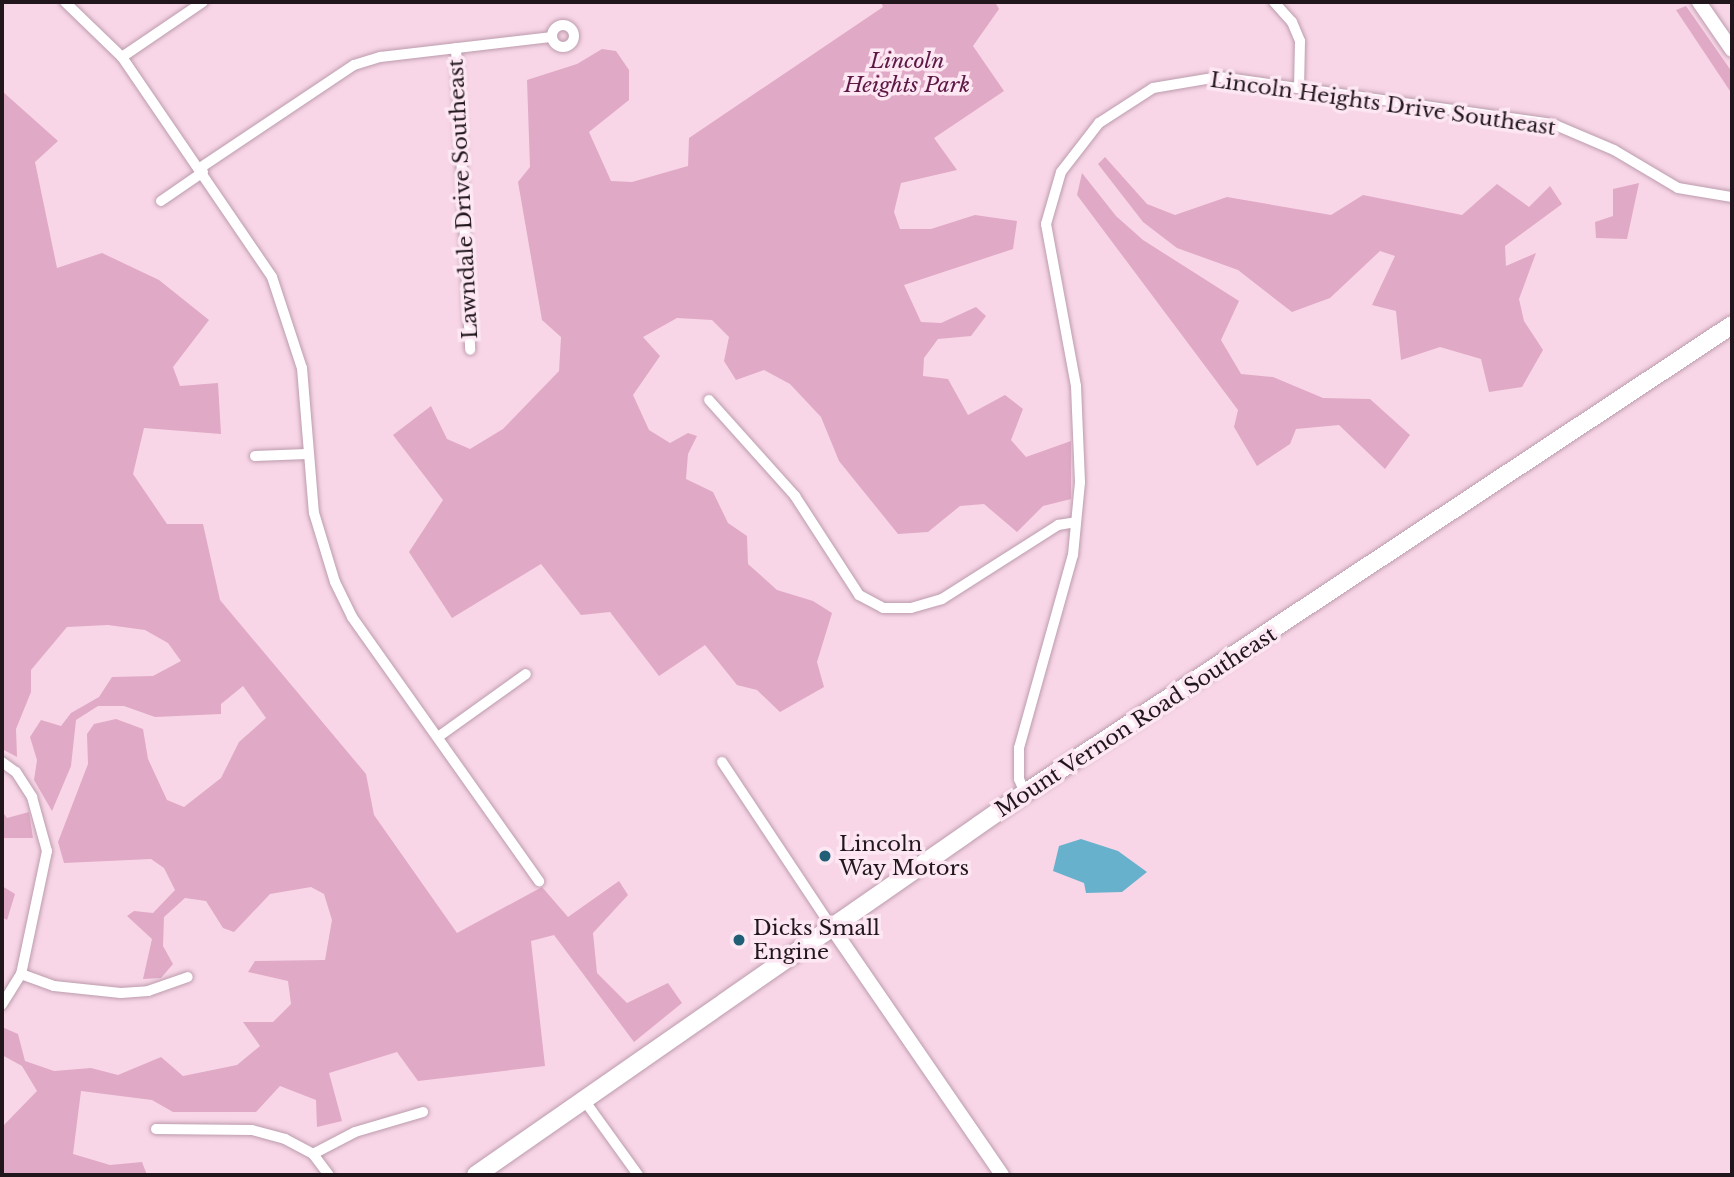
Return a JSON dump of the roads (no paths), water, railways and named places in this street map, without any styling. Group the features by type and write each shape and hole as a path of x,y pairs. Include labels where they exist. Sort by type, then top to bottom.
{"main road":[{"name":"Mount Vernon Road Southeast","path":"476,1175 1025,793 1732,325"}],"street":[{"path":"65,2 121,57 257,251 284,303 302,368 307,454 314,513 335,582 352,617 539,881"},
{"path":"121,57 203,2"},
{"path":"1274,2 1292,22 1300,41 1299,88"},
{"path":"1699,2 1732,50"},
{"path":"161,201 201,170 354,65 381,57 552,37"},
{"name":"Lawndale Drive Southeast","path":"456,48 470,350"},
{"name":"Lincoln Heights Drive Southeast","path":"1025,793 1019,779 1018,748 1073,555 1076,522 1079,413 1046,241 1051,198 1061,172 1099,123 1153,89 1219,77 1553,124 1614,150 1678,188 1732,197"},
{"path":"709,400 795,496 859,595 883,608 911,608 942,599 1058,525 1076,522"},
{"path":"255,456 307,454"},
{"path":"438,737 526,674"},
{"path":"2,762 16,772 32,797 47,851 21,974 2,1004"},
{"path":"722,762 1002,1175"},
{"path":"21,974 54,986 121,993 148,991 188,977"},
{"path":"584,1100 638,1175"},
{"path":"313,1154 355,1132 423,1112"},
{"path":"156,1129 252,1130 285,1139 313,1154 323,1173"}],"water":[{"path":"1081,839 1118,851 1147,872 1122,892 1086,893 1084,883 1053,871 1059,846"}],"place":[{"name":"Lincoln Way Motors","path":"825,856"},
{"name":"Dicks Small Engine","path":"739,940"}],"park label":[{"name":"Lincoln Heights Park","path":"907,73"}]}
